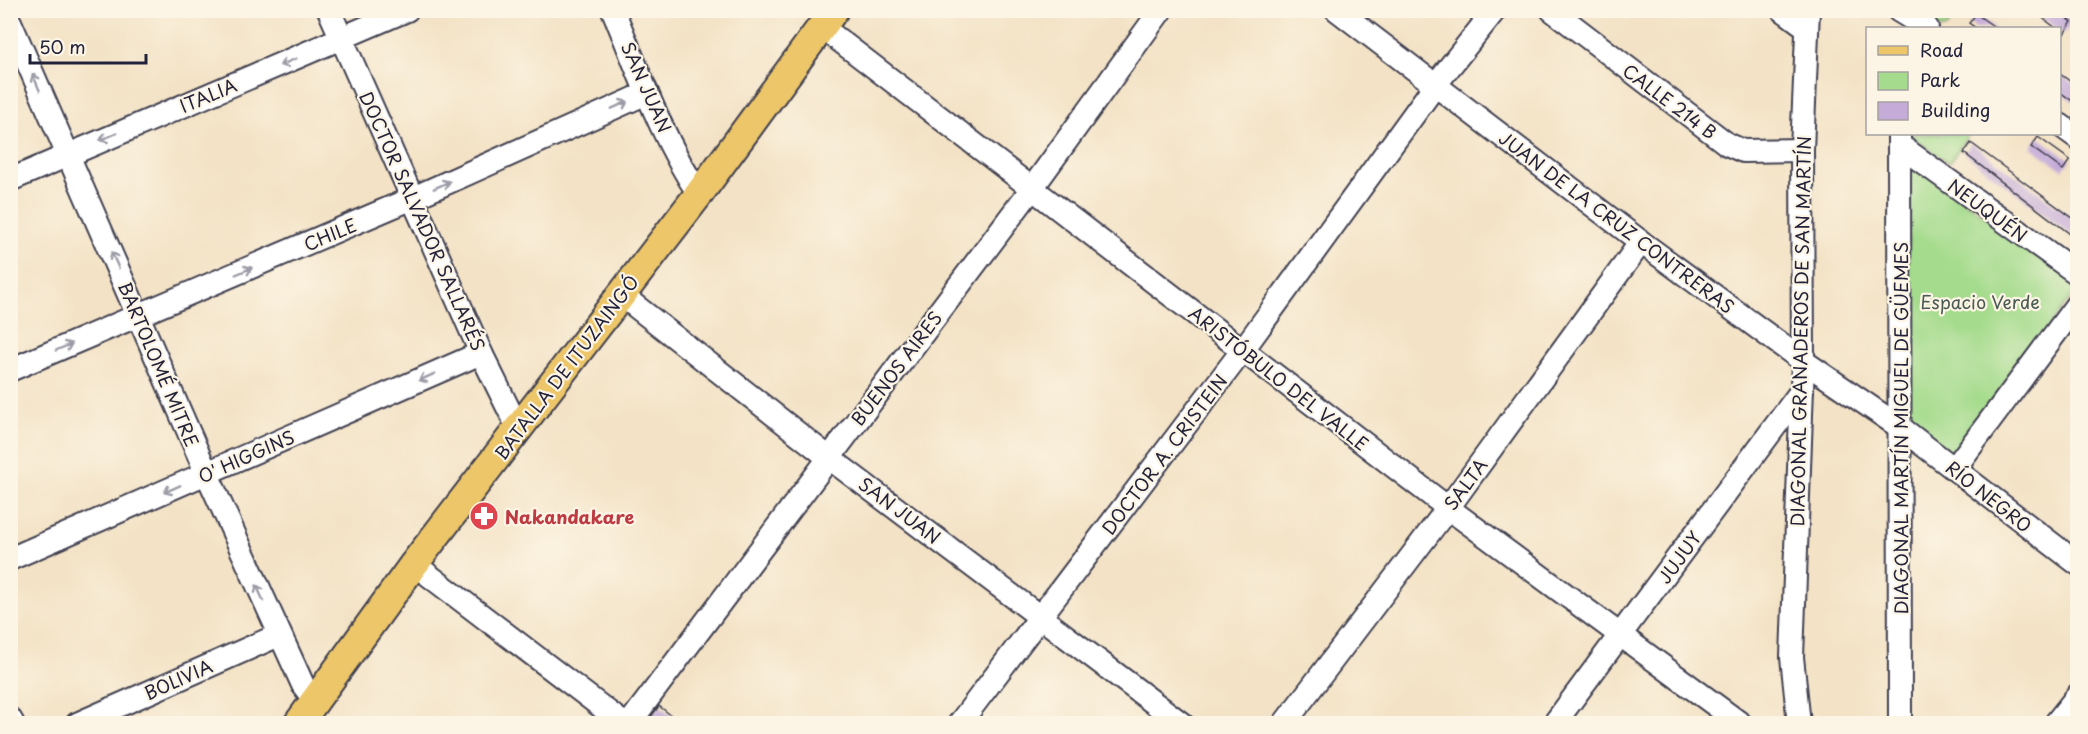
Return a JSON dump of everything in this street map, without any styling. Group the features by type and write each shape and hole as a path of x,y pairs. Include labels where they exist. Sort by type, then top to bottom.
{"main road":[{"name":"BATALLA DE ITUZAINGÓ","path":"306,712 414,564 699,194 828,19"}],"street":[{"name":"DOCTOR SALVADOR SALLARÉS","path":"329,10 481,353 519,430"},
{"name":"ITALIA","path":"10,180 406,10"},
{"name":"SAN JUAN","path":"613,10 647,93 688,177 699,194"},
{"name":"BUENOS AIRES","path":"629,723 1033,187 1161,10"},
{"name":"JUAN DE LA CRUZ CONTRERAS","path":"1337,10 1641,242 1803,361 1901,428"},
{"name":"DOCTOR A. CRISTEIN","path":"959,723 1242,351 1436,84 1495,10"},
{"name":"CALLE 214 B","path":"1552,10 1727,144 1743,151 1802,150"},
{"path":"1783,10 1807,19"},
{"path":"1899,11 1899,27"},
{"path":"1899,11 1925,27"},
{"name":"ARISTÓBULO DEL VALLE","path":"828,19 1033,187 1242,351 1448,508 1738,722"},
{"name":"DIAGONAL GRANADEROS DE SAN MARTÍN","path":"1799,723 1792,657 1803,361 1802,150 1807,19"},
{"name":"BARTOLOMÉ MITRE","path":"10,22 140,315 207,474 303,685 306,712"},
{"name":"CHILE","path":"10,370 413,198 647,93"},
{"path":"2061,126 2078,138"},
{"name":"NEUQUÉN","path":"1899,139 2078,274"},
{"name":"DIAGONAL MARTÍN MIGUEL DE GÜEMES","path":"1899,139 1900,723"},
{"name":"SALTA","path":"1284,723 1448,508 1641,242"},
{"name":"SAN JUAN","path":"620,294 828,457 1182,723"},
{"path":"1954,469 2078,303"},
{"name":"O' HIGGINS","path":"10,559 481,353"},
{"name":"JUJUY","path":"1554,723 1802,390"},
{"name":"RÍO NEGRO","path":"1901,428 2078,564"},
{"path":"414,564 624,723"},
{"name":"BOLIVIA","path":"77,723 279,635"},
{"path":"2055,723 2078,695"},
{"path":"10,718 13,723"}],"green space":[{"path":"1915,11 1961,11 1947,27 1934,27"},
{"path":"1911,135 1968,135 1949,163"},
{"name":"Espacio Verde","path":"1907,159 2077,284 2077,289 1953,456 1909,425"}],"building":[{"path":"2032,10 2057,10 2072,22 2064,34 2061,32 2061,27 2055,27"},
{"path":"1976,14 1995,27 1975,27 1969,23"},
{"path":"2061,75 2078,87 2078,105 2061,93"},
{"path":"2038,137 2070,160 2063,170 2031,147"},
{"path":"1971,143 2078,222 2078,240 1964,153"},
{"path":"659,706 681,723 652,723 651,717"}],"place":[{"name":"Nakandakare","path":"484,516"}]}
